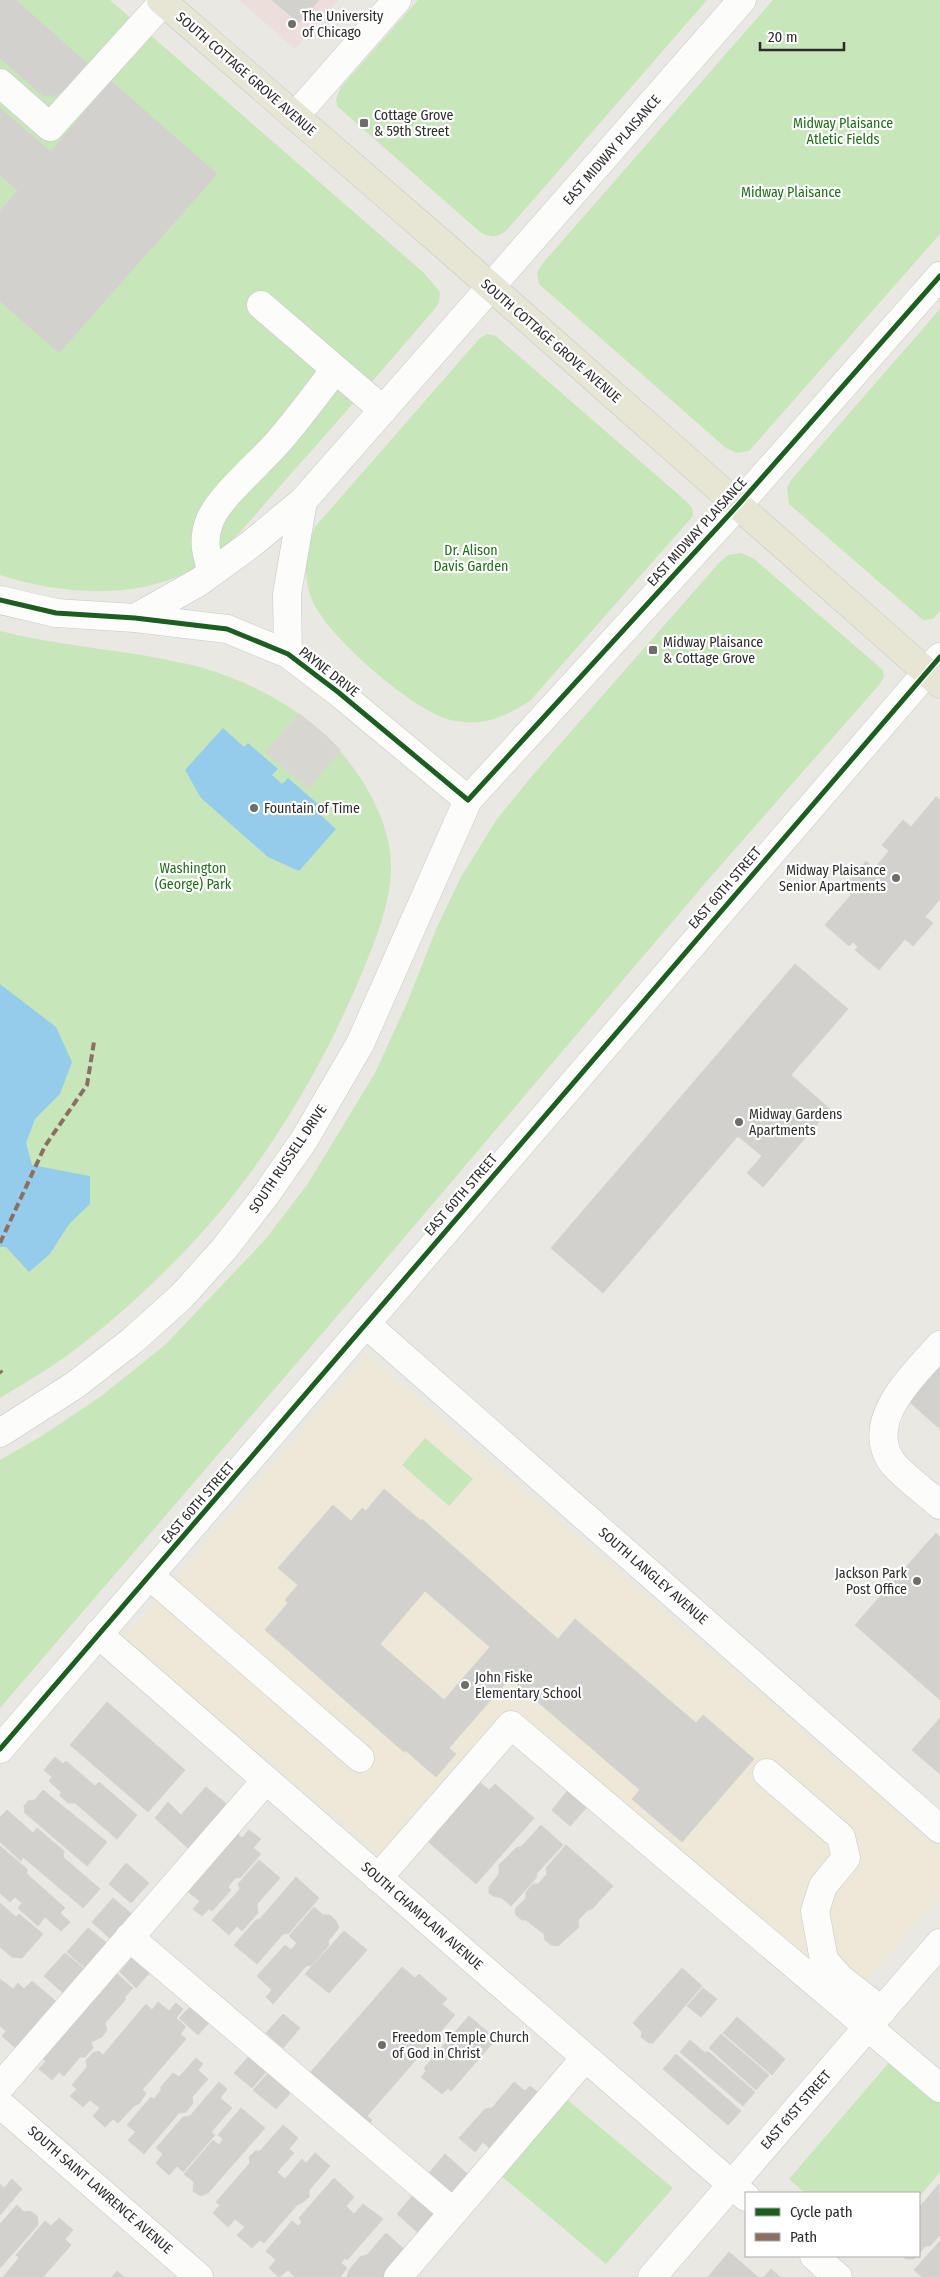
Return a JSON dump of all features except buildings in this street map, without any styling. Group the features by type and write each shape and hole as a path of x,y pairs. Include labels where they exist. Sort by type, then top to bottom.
{"main road":[{"name":"SOUTH COTTAGE GROVE AVENUE","path":"162,1 738,505 936,671"}],"street":[{"path":"295,116 397,0"},
{"name":"EAST MIDWAY PLAISANCE","path":"135,618 212,572 303,501 742,0"},
{"path":"0,83 50,127 162,1"},
{"name":"EAST MIDWAY PLAISANCE","path":"468,800 738,505 940,276"},
{"path":"261,305 383,410"},
{"path":"212,572 205,546 207,529 211,518 232,491 278,442 335,370"},
{"path":"288,654 287,594 303,501"},
{"name":"PAYNE DRIVE","path":"0,600 56,613 135,618 227,629 288,654 338,692 468,800"},
{"name":"EAST 60TH STREET","path":"0,1749 366,1324 936,671"},
{"name":"SOUTH RUSSELL DRIVE","path":"0,1433 74,1386 132,1342 188,1289 224,1249 265,1196 304,1140 360,1044 468,800"},
{"name":"SOUTH LANGLEY AVENUE","path":"366,1324 940,1829"},
{"path":"940,1345 904,1387 893,1404 886,1421 884,1437 886,1451 892,1462 940,1505"},
{"path":"150,1576 360,1758"},
{"name":"SOUTH CHAMPLAIN AVENUE","path":"98,1634 739,2191"},
{"path":"378,1878 511,1725 875,2018"},
{"path":"767,1773 841,1837 846,1858 823,1886 815,1911 824,1960 940,2088"},
{"path":"0,2087 266,1780"},
{"path":"129,1938 453,2212"},
{"name":"EAST 61ST STREET","path":"652,2277 739,2191 875,2018 940,1943"},
{"path":"398,2277 585,2058"},
{"name":"SOUTH SAINT LAWRENCE AVENUE","path":"0,2104 199,2277"},
{"path":"815,2257 838,2277"}],"shaded area":[{"name":"The University of Chicago","path":"239,0 338,0 295,49"},
{"path":"299,713 341,750 308,789 265,752"},
{"name":"John Fiske Elementary School","path":"367,1355 940,1849 940,1897 844,2006 511,1725 390,1864 124,1638"}],"green space":[{"path":"0,0 110,0 424,273 440,292 439,303 433,311 239,533 202,565 166,581 143,587 95,591 47,586 0,575"},
{"path":"418,0 707,0 506,231 493,236 480,232 337,106 336,99 341,87"},
{"name":"Midway Plaisance","path":"773,0 940,0 940,234 749,451 736,453 726,448 539,284 537,272"},
{"path":"940,309 940,611 933,619 923,620 789,504 787,488 792,479"},
{"name":"Dr. Alison Davis Garden","path":"487,334 496,336 687,502 692,508 693,516 530,701 494,719 466,722 439,716 419,705 376,673 337,636 323,619 310,595 306,566 309,546 315,527 480,338"},
{"path":"741,553 753,558 883,670 884,677 879,685 707,881 369,1279 0,1708 0,1460 40,1437 100,1397 165,1345 264,1241 307,1185 375,1073 407,1003 437,927 461,877 497,819 532,776 718,564 728,555"},
{"name":"Washington (George) Park","path":"0,631 192,665 234,679 274,698 316,727 348,761 362,780 374,801 383,823 389,845 391,866 389,892 378,931 346,1009 305,1089 256,1166 199,1236 131,1303 92,1337 65,1357 0,1398"},
{"path":"425,1438 473,1479 449,1506 402,1465"},
{"path":"892,2059 940,2100 940,2172 920,2196 920,2192 804,2192 789,2179"},
{"path":"565,2098 673,2188 606,2264 500,2175"}],"water":[{"path":"223,728 244,747 248,743 278,769 272,775 282,784 288,778 318,804 314,809 336,829 299,871 268,857 201,798 185,770"},
{"path":"0,984 56,1027 72,1062 60,1094 35,1119 26,1143 32,1165 90,1176 90,1204 69,1224 50,1254 29,1272 6,1247 0,1247"}],"marked path":[{"path":"0,1243 45,1146 87,1085 94,1042"}],"cycle path":[{"path":"0,600 56,613 135,618 227,629 288,654 338,692 468,800 738,505 940,276"},
{"path":"0,1749 940,657"}],"place":[{"name":"The University of Chicago","path":"292,24"},
{"name":"Cottage Grove & 59th Street","path":"364,123"},
{"name":"Midway Plaisance & Cottage Grove","path":"653,650"},
{"name":"Fountain of Time","path":"254,808"},
{"name":"Midway Plaisance Senior Apartments","path":"896,878"},
{"name":"Midway Gardens Apartments","path":"739,1122"},
{"name":"Jackson Park Post Office","path":"917,1581"},
{"name":"John Fiske Elementary School","path":"465,1685"},
{"name":"Freedom Temple Church of God in Christ","path":"382,2045"}],"park label":[{"name":"Midway Plaisance Atletic Fields","path":"843,132"}]}
